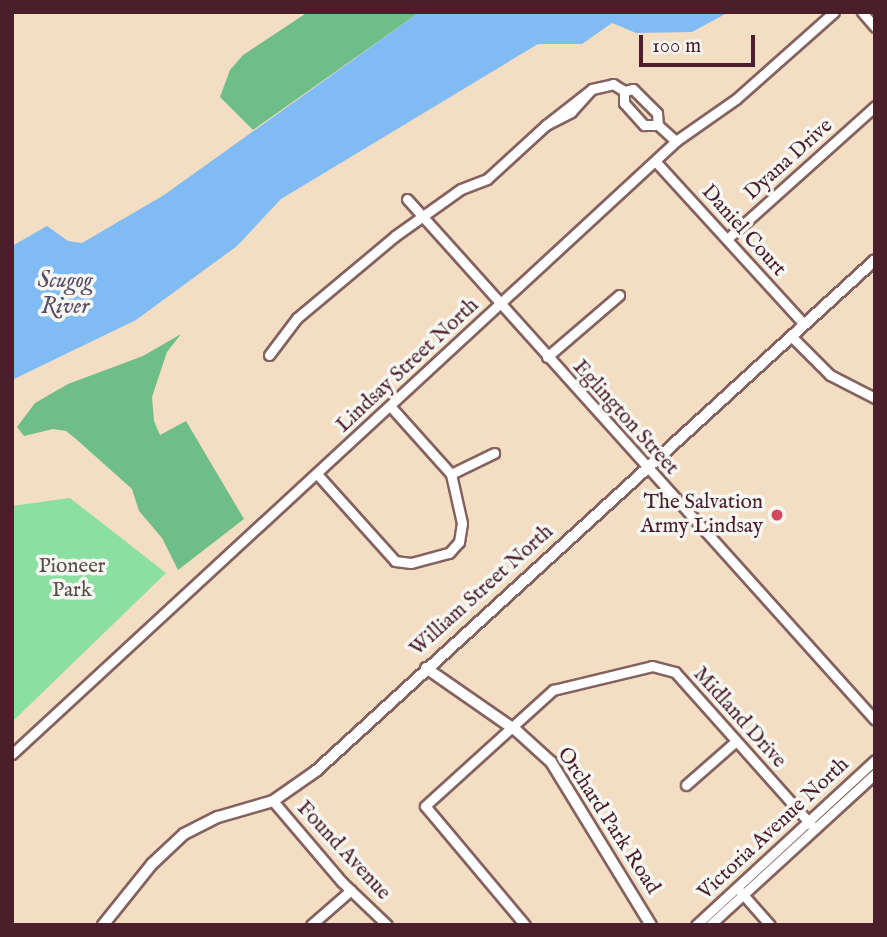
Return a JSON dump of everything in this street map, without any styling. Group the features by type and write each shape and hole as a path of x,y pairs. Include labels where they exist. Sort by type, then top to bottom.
{"street":[{"name":"Lindsay Street North","path":"12,754 391,407 676,141 736,99 834,12"},
{"path":"862,12 875,27"},
{"path":"269,355 297,318 461,188 487,179 546,125 592,89 612,84 624,91 633,89 657,113 658,125"},
{"path":"624,91 624,103 644,125 658,125 676,141"},
{"name":"Dyana Drive","path":"727,239 875,106"},
{"name":"Daniel Court","path":"656,162 804,324"},
{"name":"Eglington Street","path":"408,199 646,468 875,720"},
{"name":"William Street North","path":"103,925 152,864 184,834 206,821 273,801 316,771 875,260"},
{"path":"547,357 619,295"},
{"path":"791,336 830,375 875,398"},
{"path":"317,474 396,561 411,564 449,553 460,542 462,523 451,474 391,407"},
{"path":"451,474 494,453"},
{"name":"Midland Drive","path":"525,925 425,806 553,690 652,666 675,672 812,825"},
{"name":"Orchard Park Road","path":"426,668 510,727 551,762 651,925"},
{"path":"686,785 735,742"},
{"name":"Victoria Avenue North","path":"696,925 740,891 812,825 875,760"},
{"name":"Victoria Avenue North","path":"812,825 875,774"},
{"name":"Found Avenue","path":"273,801 351,891 387,925"},
{"path":"311,925 351,891"},
{"path":"740,891 770,925"},
{"name":"Victoria Avenue North","path":"710,925 740,891"}],"green space":[{"path":"308,12 420,12 253,130 220,97 230,70 243,55"},
{"path":"181,334 167,352 152,397 154,421 160,435 186,421 244,519 178,570 162,538 139,511 132,489 76,439 66,431 53,429 24,436 17,427 35,403 68,384 143,356"},
{"name":"Pioneer Park","path":"70,498 166,573 12,722 12,506"}],"water":[{"name":"Scugog River","path":"420,12 729,12 692,32 636,33 612,23 582,44 538,44 281,199 237,246 136,320 12,380 12,246 47,226 68,241 82,243 164,195"}],"place":[{"name":"The Salvation Army Lindsay","path":"777,515"}]}
